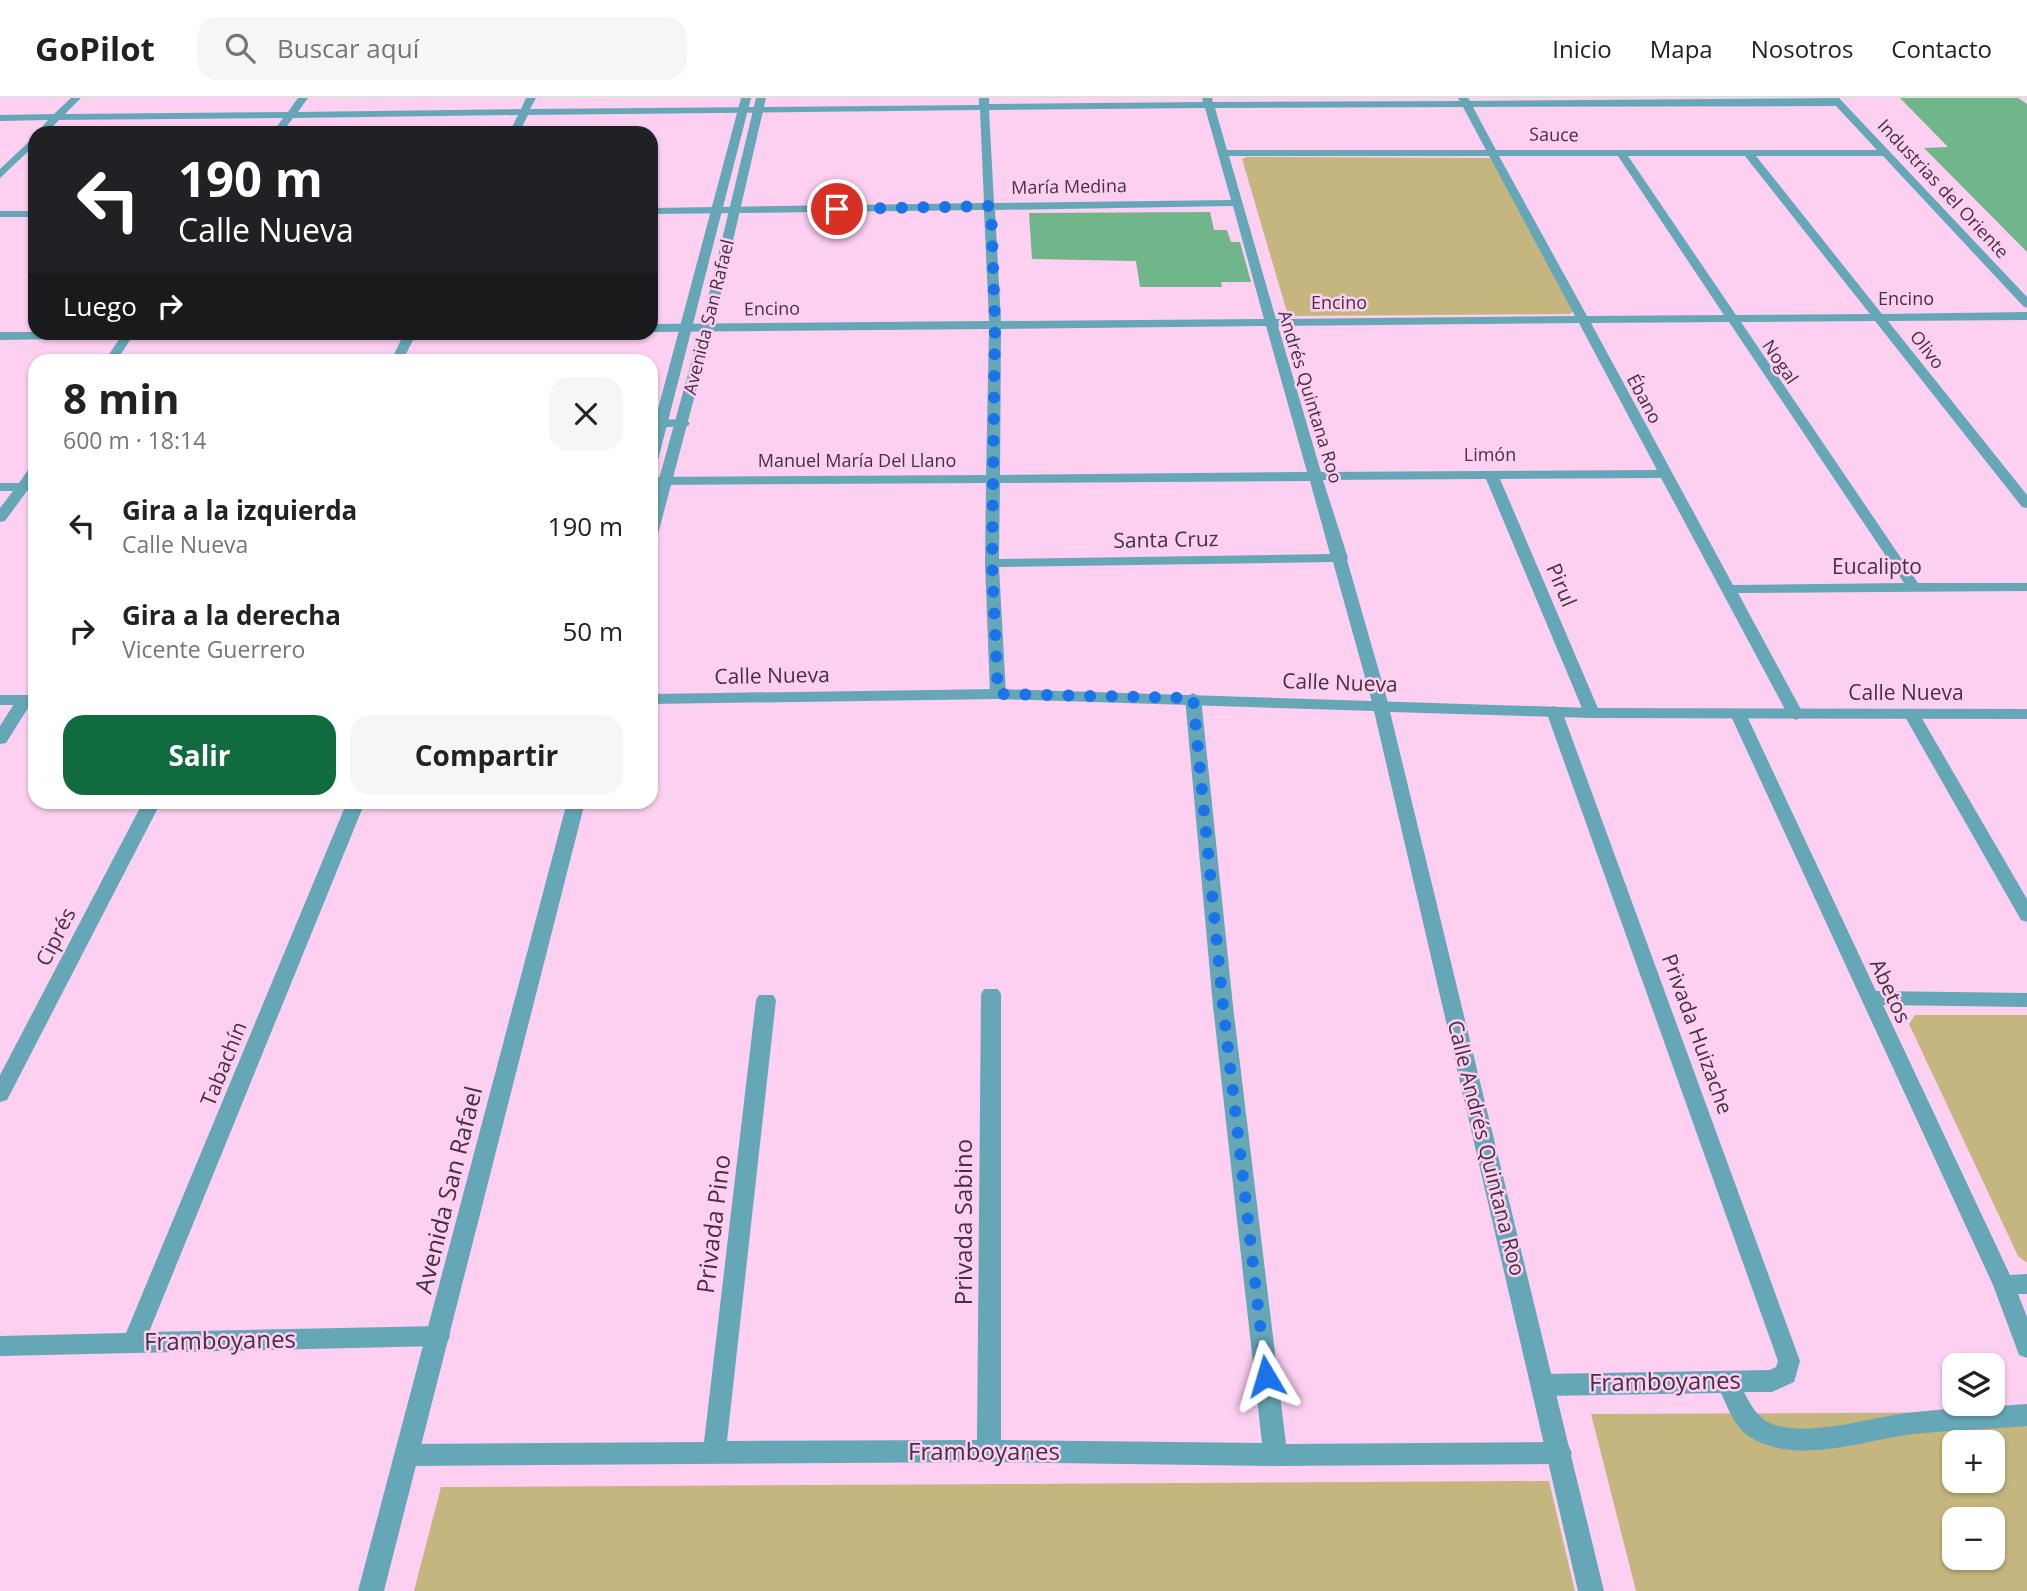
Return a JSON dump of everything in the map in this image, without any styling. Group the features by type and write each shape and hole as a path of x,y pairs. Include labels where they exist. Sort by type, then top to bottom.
{"street":[{"path":"48,126 76,98"},
{"path":"283,126 303,98"},
{"path":"518,126 531,98"},
{"path":"0,118 524,113 745,104 1836,100"},
{"name":"Industrias del Oriente","path":"1836,100 2027,304"},
{"name":"Ébano","path":"1465,101 1796,715"},
{"name":"Andrés Quintana Roo","path":"1208,102 1269,321 1341,558 1381,706"},
{"path":"985,103 995,324 992,564 998,694"},
{"name":"Avenida San Rafael","path":"658,418 688,327 745,104"},
{"name":"Avenida San Rafael","path":"658,511 683,423 760,104"},
{"path":"0,175 28,146"},
{"name":"Olivo","path":"1747,152 2027,504"},
{"name":"Sauce","path":"1221,153 1886,153"},
{"name":"Nogal","path":"1620,153 1914,588"},
{"name":"María Medina","path":"658,211 1236,203"},
{"path":"0,214 28,214"},
{"name":"Encino","path":"658,328 2027,316"},
{"path":"0,336 28,335"},
{"path":"658,424 683,423"},
{"name":"Limón","path":"1316,476 1664,474"},
{"name":"Pirul","path":"1491,475 1592,713"},
{"name":"Manuel María Del Llano","path":"658,481 1316,476"},
{"path":"0,487 28,487"},
{"path":"0,518 28,488"},
{"name":"Santa Cruz","path":"992,564 1341,558"},
{"name":"Eucalipto","path":"1727,589 2027,587"},
{"name":"Calle Nueva","path":"658,699 998,694 1193,698 1592,713 2027,713"},
{"path":"1193,698 1223,1006 1275,1455"},
{"path":"0,700 28,700"},
{"path":"0,738 28,703"},
{"name":"Calle Andrés Quintana Roo","path":"1381,706 1591,1591"},
{"name":"Privada Huizache","path":"1554,711 1789,1360 1786,1374"},
{"name":"Abetos","path":"1738,714 2004,1285 2027,1348"},
{"path":"1912,715 2027,915"},
{"name":"Ciprés","path":"0,1094 148,809"},
{"name":"Tabachín","path":"133,1343 353,809"},
{"name":"Avenida San Rafael","path":"371,1591 574,809"},
{"name":"Privada Sabino","path":"989,1451 991,994"},
{"path":"1868,998 2027,1000"},
{"name":"Privada Pino","path":"714,1454 766,1000"},
{"path":"2004,1285 2027,1284"},
{"name":"Framboyanes","path":"0,1346 439,1336"},
{"name":"Framboyanes","path":"1543,1385 1772,1381 1786,1374"},
{"path":"1728,1381 1745,1419 1761,1432 1784,1438 1847,1435 1911,1423 2027,1415"},
{"name":"Framboyanes","path":"408,1455 989,1451 1275,1455 1560,1453"}],"shaded area":[{"path":"1490,158 1573,311 1570,314 1294,316 1287,312 1242,159"},
{"path":"1915,1015 2027,1015 2027,1263 2018,1256 1909,1024"},
{"path":"1942,1412 1942,1416 2005,1416 2005,1412 2027,1412 2027,1591 1636,1591 1591,1414"},
{"path":"1549,1481 1575,1591 414,1591 441,1487"}],"building":[{"path":"1900,98 2018,98 2027,104 2027,252 1924,148 1948,147"},
{"path":"1210,212 1214,230 1227,230 1231,242 1240,242 1251,282 1221,282 1222,287 1140,287 1136,261 1032,259 1029,213"}],"route":[{"path":"837,209 991,206 995,324 992,564 998,694 1193,698 1223,1006 1266,1376"}]}
